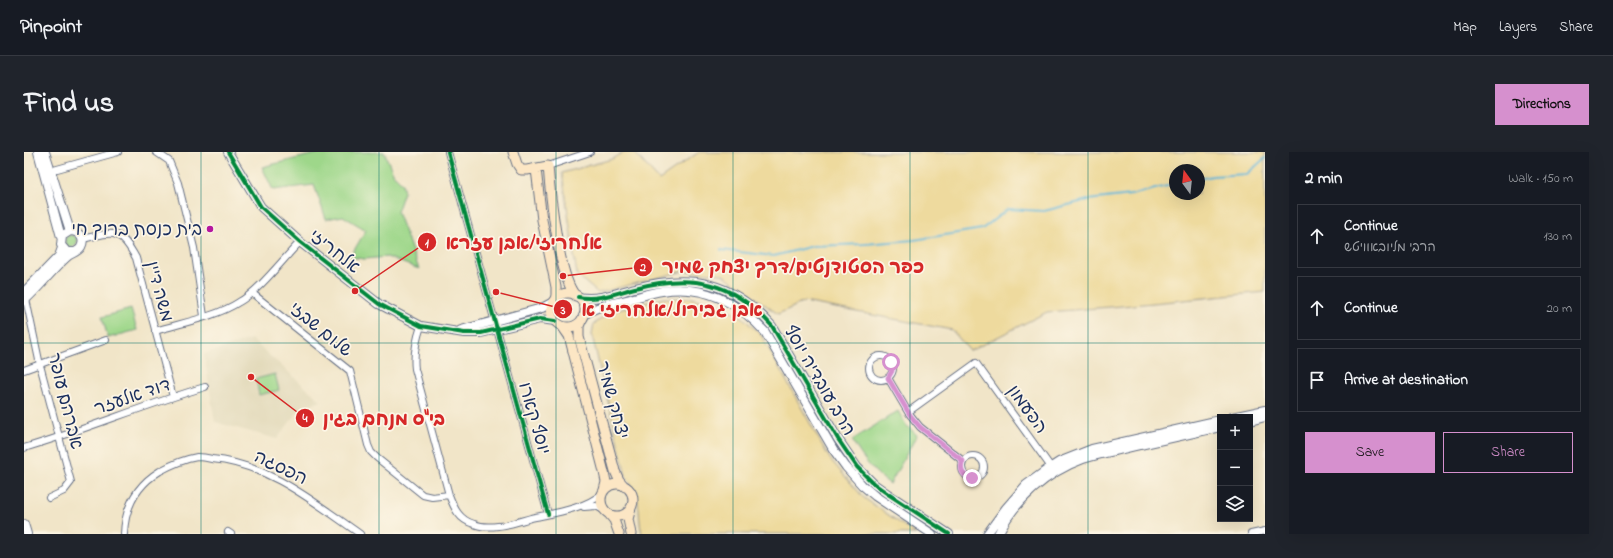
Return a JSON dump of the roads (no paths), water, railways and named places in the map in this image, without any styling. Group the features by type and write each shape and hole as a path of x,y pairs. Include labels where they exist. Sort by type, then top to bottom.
{"main road":[{"path":"513,152 517,164 521,170 536,169 548,166 554,219 565,271 569,285 584,306 582,318 572,326 558,323 551,312 556,295 556,287 542,220 536,169"},
{"path":"554,301 566,293 577,296"},
{"name":"יצחק שמיר","path":"582,318 579,326 580,337 615,471 619,480 625,487"},
{"name":"יצחק שמיר","path":"558,323 568,336 602,464 605,477 604,492"},
{"path":"619,534 614,520 607,513 601,502 604,492 615,485 625,487 632,496 632,504 628,519 631,534"},
{"path":"607,513 613,516 621,516 628,512 630,508"}],"street":[{"path":"25,297 60,256 62,248 60,242 61,237 38,152"},
{"path":"45,152 70,231"},
{"path":"50,171 118,152"},
{"path":"156,152 169,161 178,183 194,248 204,316"},
{"name":"אלחריזי","path":"228,152 262,207 300,242 379,304 421,326 472,334 542,308 554,301"},
{"name":"אלחריזי","path":"232,152 238,168"},
{"name":"יוסף קארו","path":"448,152 548,514"},
{"path":"548,166 590,152"},
{"path":"25,297 64,260 82,246 82,239 76,232 70,231 64,233 61,237"},
{"name":"משה דיין","path":"82,239 111,233 120,236 128,244 136,258 173,397"},
{"path":"155,331 204,316 240,302 252,293 300,242"},
{"path":"62,248 67,252 74,252"},
{"name":"הרב עובדיה יוסף","path":"577,296 596,298 660,282 676,280 708,284 736,295 761,314 772,326 838,439 857,467 871,481 888,494 949,534"},
{"name":"הרב עובדיה יוסף","path":"582,318 598,307 662,291 677,289 706,292 732,303 755,320 765,332 833,449 851,473 875,496 932,534"},
{"name":"שלום שבזי","path":"252,293 350,371 368,445 377,458 423,495 432,497 449,495"},
{"name":"אברהם עופר","path":"25,297 40,365 71,482 64,491 49,498"},
{"name":"אלחריזי","path":"495,326 540,319 549,319 558,323"},
{"path":"421,326 415,348 415,369 449,495 454,507 462,518 473,524 488,527 500,526 570,509 596,506 607,513"},
{"path":"24,370 106,340"},
{"name":"הפעמון","path":"908,412 976,363 1053,470"},
{"path":"888,378 908,412 924,431 963,461"},
{"name":"דוד אלעזר","path":"24,448 60,438 173,397 206,387"},
{"path":"1246,414 1265,410"},
{"path":"1253,419 1265,417"},
{"path":"998,534 1021,501 1053,470 1070,457 1092,449 1217,421"},
{"path":"987,534 1016,496 1037,476 1094,456 1217,428"},
{"name":"הפסגה","path":"124,534 125,519 133,498 148,478 169,466 197,458 222,460 255,468 294,488 360,534"},
{"path":"570,509 590,502 604,492"},
{"path":"24,524 27,534"},
{"path":"1252,534 1265,531"}],"waterway":[{"path":"1205,178 1247,174 1265,158"},
{"path":"721,250 774,256 813,246 914,240 982,229 1008,209 1044,211 1088,200 1131,195 1169,186"}],"place":[{"name":"בית כנסת ברוך חי","path":"210,229"},
{"name":"כפר הסטודנטים/דרך יצחק שמיר","path":"563,276"},
{"name":"אלחריזי/אבן עזרא","path":"355,291"},
{"name":"אבן גבירול/אלחריזי א","path":"496,292"},
{"name":"בי\"ס מנחם בגין","path":"251,377"}]}
